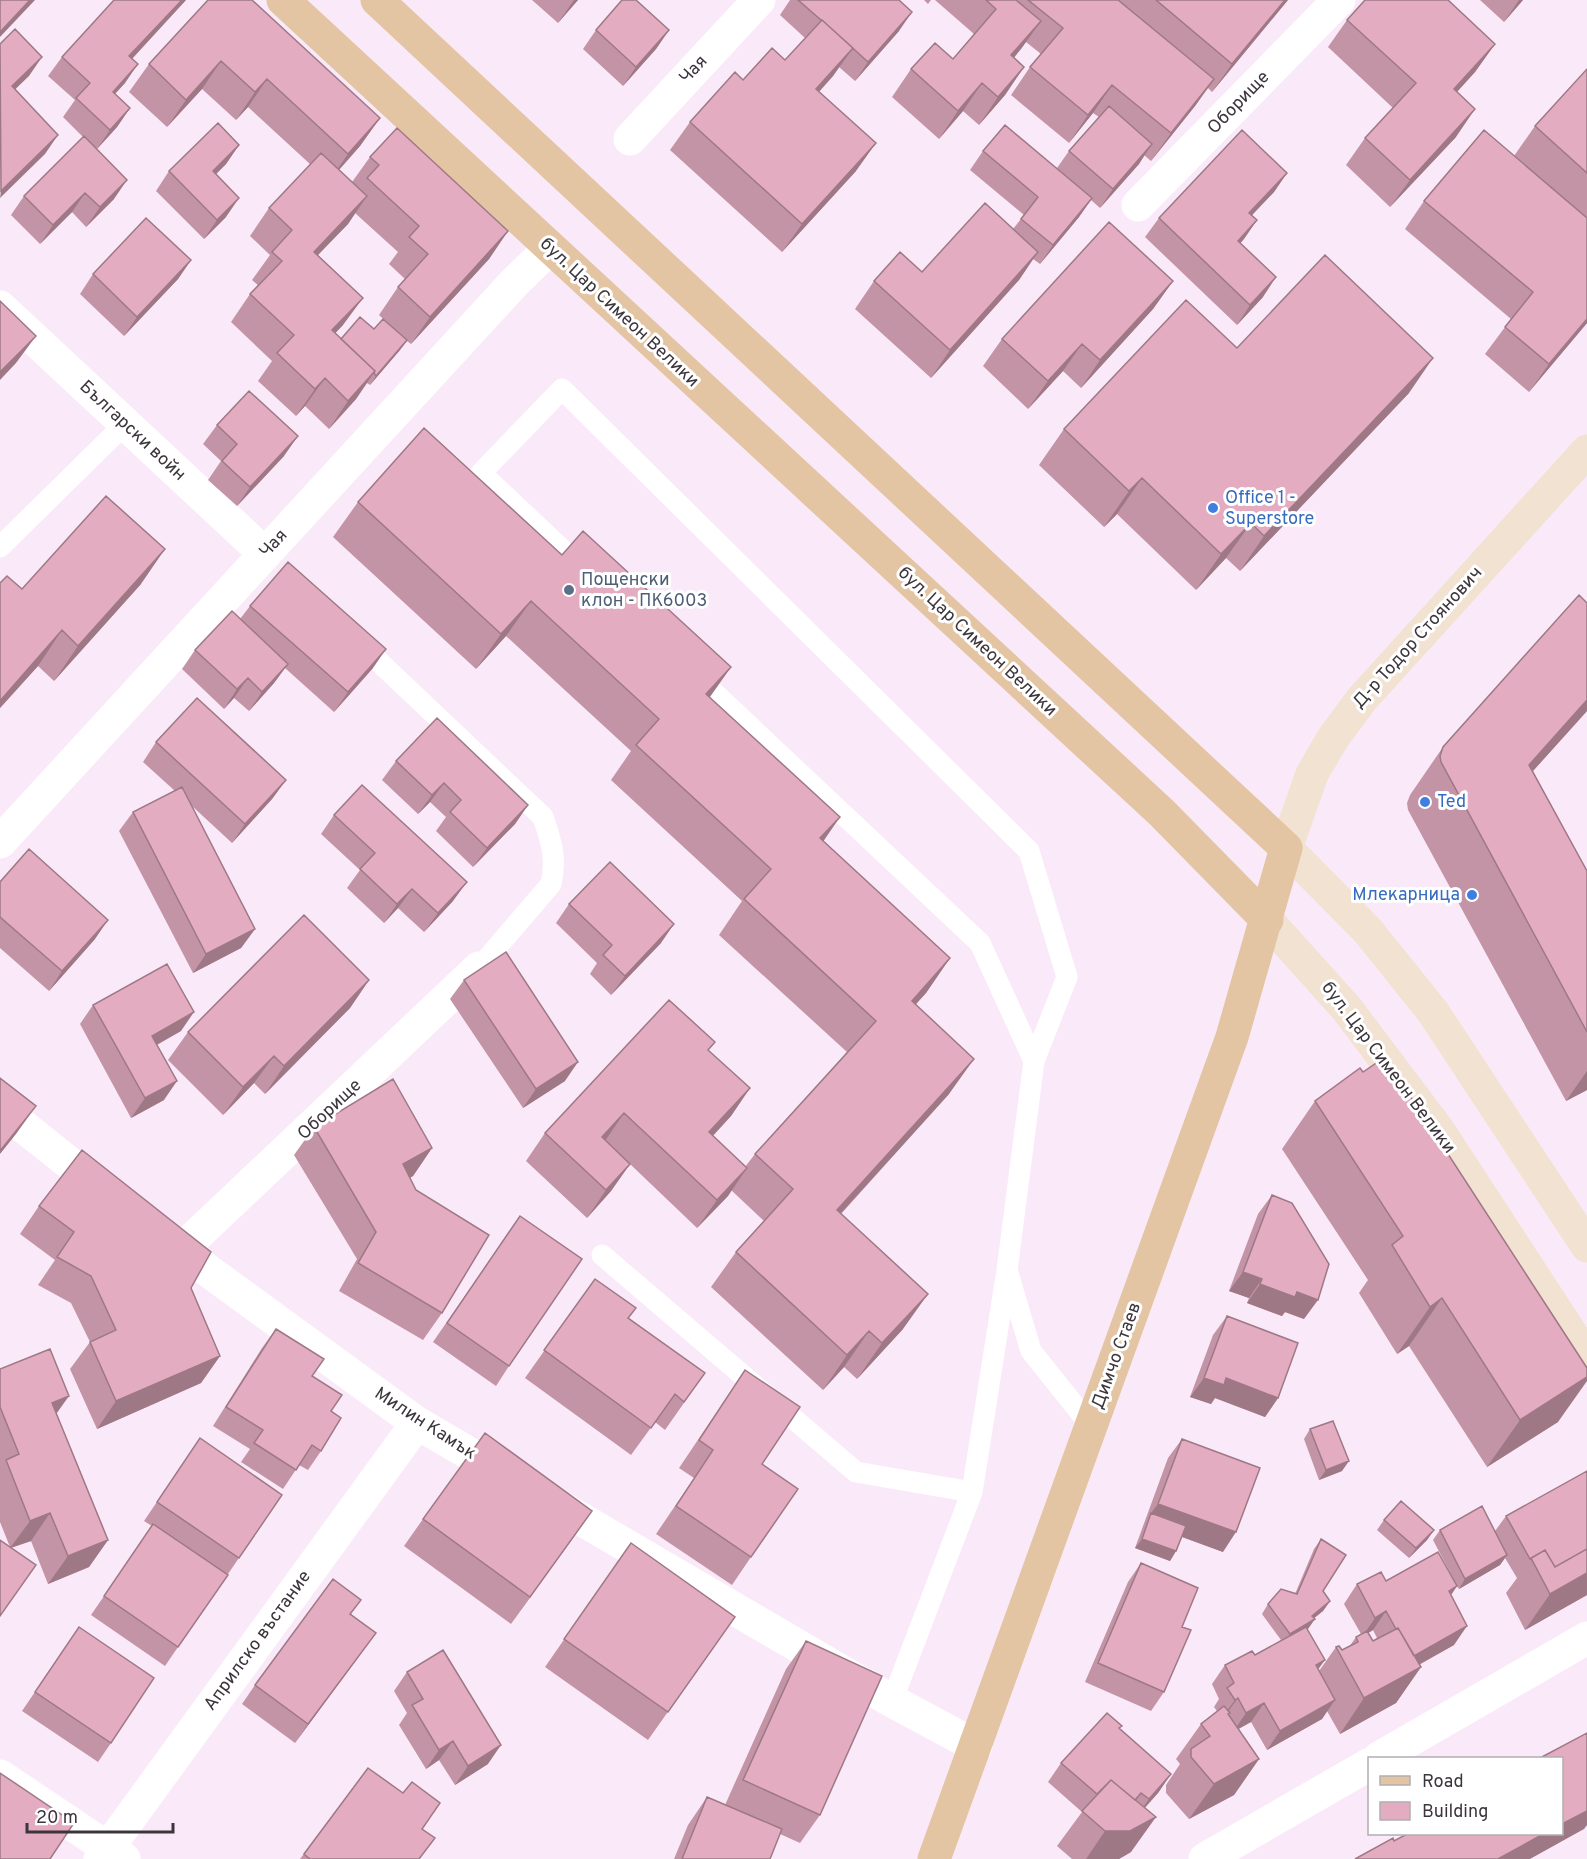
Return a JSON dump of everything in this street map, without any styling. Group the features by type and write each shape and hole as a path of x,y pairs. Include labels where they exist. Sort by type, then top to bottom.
{"main road":[{"name":"бул. Цар Симеон Велики","path":"283,0 1162,813 1267,920"},
{"path":"377,0 1286,848"},
{"name":"Димчо Стаев","path":"934,1859 1232,1037 1286,848"}],"street":[{"name":"Чая","path":"630,139 759,0"},
{"name":"Оборище","path":"1138,205 1340,0"},
{"name":"Чая","path":"0,842 274,562 549,248"},
{"name":"Български войн","path":"0,307 274,562"},
{"name":"Д-р Тодор Стоянович","path":"1286,848 1312,774 1332,738 1362,699 1587,451"},
{"path":"1286,848 1368,931 1433,1012 1587,1246"},
{"name":"бул. Цар Симеон Велики","path":"1267,920 1347,1009 1439,1131 1587,1358"},
{"name":"Оборище","path":"180,1251 479,968"},
{"name":"Милин Камък","path":"0,1108 180,1251 417,1423 892,1701 976,1746"},
{"name":"Априлско въстание","path":"110,1855 417,1423"},
{"path":"1381,1757 1587,1638"},
{"path":"1205,1859 1368,1765"},
{"path":"0,1776 110,1855"}],"lane":[{"path":"601,586 481,473 562,390 1029,851 1067,977 1034,1061 1006,1270 972,1492 892,1701"},
{"path":"0,547 125,424"},
{"path":"343,628 543,817 552,844 555,866 551,884 479,968"},
{"path":"679,659 980,943 1034,1061"},
{"path":"602,1255 856,1472 972,1492"},
{"path":"1006,1270 1031,1351 1092,1426"}],"building":[{"path":"0,0 30,0 0,32"},
{"path":"114,0 182,0 129,56 138,64 113,92 130,108 110,130 76,98 90,83 62,57"},
{"path":"208,0 252,0 380,118 348,154 267,79 255,92 221,61 186,100 149,64"},
{"path":"622,0 636,0 669,30 636,67 596,30"},
{"path":"798,0 899,0 912,12 868,62"},
{"path":"986,0 1016,0 1041,21 1011,55 1024,67 998,97 982,83 958,111 911,69 935,43 953,59 996,9"},
{"path":"1028,0 1118,0 1214,79 1171,133 1112,85 1088,115 1030,67 1063,28"},
{"path":"1156,0 1285,0 1232,64"},
{"path":"1365,0 1448,0 1495,44 1454,89 1475,109 1410,180 1365,138 1416,83 1347,20"},
{"path":"822,20 853,48 816,89 876,143 802,224 690,122 735,72 743,80 772,48 785,60"},
{"path":"15,29 42,57 12,86 58,135 1,191 0,44"},
{"path":"1587,69 1587,173 1535,126"},
{"path":"1109,106 1152,144 1113,189 1069,151"},
{"path":"218,123 239,145 213,171 239,198 217,220 169,171"},
{"path":"1005,125 1092,198 1053,245 1021,219 1038,197 983,151"},
{"path":"397,128 508,231 430,317 398,287 428,254 409,237 419,226 367,178 379,165 370,157"},
{"path":"1242,130 1287,173 1249,213 1257,220 1238,241 1276,277 1250,305 1159,218"},
{"path":"1484,130 1587,218 1587,319 1549,364 1505,327 1533,292 1424,201"},
{"path":"84,136 127,180 100,207 85,193 53,225 24,196"},
{"path":"321,153 367,196 314,252 363,298 332,330 375,371 348,401 325,378 315,389 277,353 294,335 250,294 282,261 272,252 292,230 269,208"},
{"path":"985,203 1038,252 950,350 874,281 900,252 922,272"},
{"path":"146,218 191,260 137,317 93,274"},
{"path":"1109,222 1173,281 1100,360 1082,344 1048,381 1002,339"},
{"path":"1325,255 1433,358 1264,536 1251,523 1221,554 1142,478 1129,491 1064,429 1186,300 1237,348"},
{"path":"0,301 36,336 0,372"},
{"path":"360,317 374,329 383,319 407,340 376,376 375,371 341,339"},
{"path":"249,391 298,436 250,487 222,461 237,444 217,425"},
{"path":"424,428 562,555 583,531 731,667 706,694 840,817 820,838 950,958 912,1001 974,1059 837,1210 928,1294 882,1343 869,1331 847,1355 736,1252 793,1189 755,1154 876,1021 744,899 771,869 636,745 659,719 531,601 501,634 358,502"},
{"path":"106,496 165,549 78,646 62,630 0,701 0,583 7,576 22,589"},
{"path":"288,562 386,649 348,692 250,606"},
{"path":"1579,595 1587,603 1587,700 1529,765 1587,871 1587,1032 1441,762 1440,756 1443,747"},
{"path":"232,611 288,664 262,692 248,678 237,689 195,650"},
{"path":"197,698 286,780 245,824 156,742"},
{"path":"437,718 528,805 487,848 450,812 461,800 444,783 432,795 396,761"},
{"path":"362,785 467,882 438,913 412,889 397,904 360,869 375,853 334,815"},
{"path":"182,787 255,929 206,954 133,812"},
{"path":"29,849 108,920 62,971 0,917 0,882"},
{"path":"610,862 674,924 625,976 603,955 612,945 569,904"},
{"path":"304,915 369,980 284,1066 274,1056 243,1087 188,1032"},
{"path":"506,952 578,1062 536,1089 464,980"},
{"path":"167,964 194,1012 152,1036 177,1081 145,1098 93,1005"},
{"path":"669,1000 715,1042 708,1050 750,1088 709,1132 747,1168 717,1200 624,1113 602,1137 630,1164 606,1190 545,1133"},
{"path":"1385,1057 1587,1368 1587,1377 1520,1420 1442,1298 1430,1307 1392,1245 1403,1236 1315,1101 1360,1068 1363,1072"},
{"path":"0,1078 36,1106 0,1151"},
{"path":"393,1079 432,1148 403,1164 416,1190 489,1235 442,1313 358,1263 376,1232 314,1127"},
{"path":"82,1150 211,1252 191,1288 220,1356 116,1401 90,1342 116,1330 91,1276 57,1257 74,1232 39,1206"},
{"path":"1272,1195 1292,1203 1329,1264 1318,1300 1297,1292 1295,1297 1292,1296 1260,1284 1262,1279 1243,1272"},
{"path":"520,1216 582,1259 509,1366 447,1323"},
{"path":"595,1279 636,1308 628,1318 705,1373 684,1402 675,1394 651,1428 544,1350"},
{"path":"1227,1316 1298,1343 1278,1398 1226,1378 1224,1385 1204,1378"},
{"path":"276,1329 324,1359 312,1376 342,1395 331,1411 341,1418 321,1451 312,1445 296,1470 254,1443 263,1430 226,1407"},
{"path":"50,1349 69,1396 52,1403 108,1540 68,1556 50,1513 30,1521 6,1460 19,1454 0,1407 0,1369"},
{"path":"745,1370 800,1407 762,1464 798,1489 751,1557 676,1506 713,1450 699,1440"},
{"path":"1333,1421 1349,1461 1326,1470 1310,1429"},
{"path":"485,1433 592,1511 530,1597 423,1519"},
{"path":"200,1438 282,1495 239,1558 157,1502"},
{"path":"1182,1439 1260,1468 1236,1532 1158,1504"},
{"path":"1587,1471 1587,1549 1555,1567 1545,1550 1530,1559 1506,1516"},
{"path":"1401,1501 1434,1530 1416,1548 1384,1520"},
{"path":"1482,1506 1507,1555 1465,1579 1440,1530"},
{"path":"1151,1513 1186,1526 1176,1551 1142,1539"},
{"path":"153,1524 228,1575 178,1647 104,1596"},
{"path":"1321,1539 1346,1555 1323,1591 1330,1601 1312,1616 1315,1619 1290,1634 1268,1604 1281,1589 1297,1594"},
{"path":"0,1540 36,1565 0,1616"},
{"path":"631,1543 735,1617 668,1712 564,1639"},
{"path":"1587,1549 1587,1573 1550,1594 1531,1558 1545,1550 1555,1567"},
{"path":"1438,1552 1457,1586 1449,1591 1467,1626 1414,1656 1386,1611 1375,1618 1357,1584 1381,1572 1386,1581"},
{"path":"1141,1563 1198,1588 1182,1627 1191,1630 1164,1692 1098,1663"},
{"path":"333,1579 361,1600 350,1614 376,1633 308,1724 255,1685"},
{"path":"79,1627 154,1678 111,1743 35,1692"},
{"path":"1306,1627 1325,1660 1316,1665 1335,1700 1280,1731 1264,1703 1246,1713 1238,1698 1235,1700 1227,1688 1234,1683 1225,1665 1252,1651 1255,1655"},
{"path":"1398,1628 1421,1667 1364,1698 1336,1647 1339,1646 1342,1650 1358,1642 1356,1637 1367,1631 1373,1641"},
{"path":"806,1641 882,1676 820,1815 743,1780"},
{"path":"443,1650 501,1745 468,1766 453,1741 439,1750 412,1705 423,1699 407,1672"},
{"path":"1224,1706 1259,1759 1214,1784 1191,1757 1191,1749 1210,1736 1201,1724"},
{"path":"1107,1713 1122,1726 1119,1728 1171,1774 1149,1799 1141,1793 1135,1800 1111,1780 1097,1794 1061,1763"},
{"path":"1587,1733 1587,1811 1563,1823 1563,1757 1542,1757"},
{"path":"368,1768 403,1793 412,1782 440,1803 422,1829 435,1838 419,1859 310,1859 304,1854"},
{"path":"0,1773 74,1823 50,1859 0,1859"},
{"path":"1111,1780 1156,1817 1130,1831 1105,1831 1082,1811"},
{"path":"707,1797 782,1829 770,1859 682,1859"},
{"path":"1405,1835 1541,1835 1498,1859 1355,1859 1393,1838 1394,1841"}],"place":[{"name":"Office 1 - Superstore","path":"1213,508"},
{"name":"Пощенски клон - ПК6003","path":"569,590"},
{"name":"Ted","path":"1425,802"},
{"name":"Млекарница","path":"1472,895"}]}
